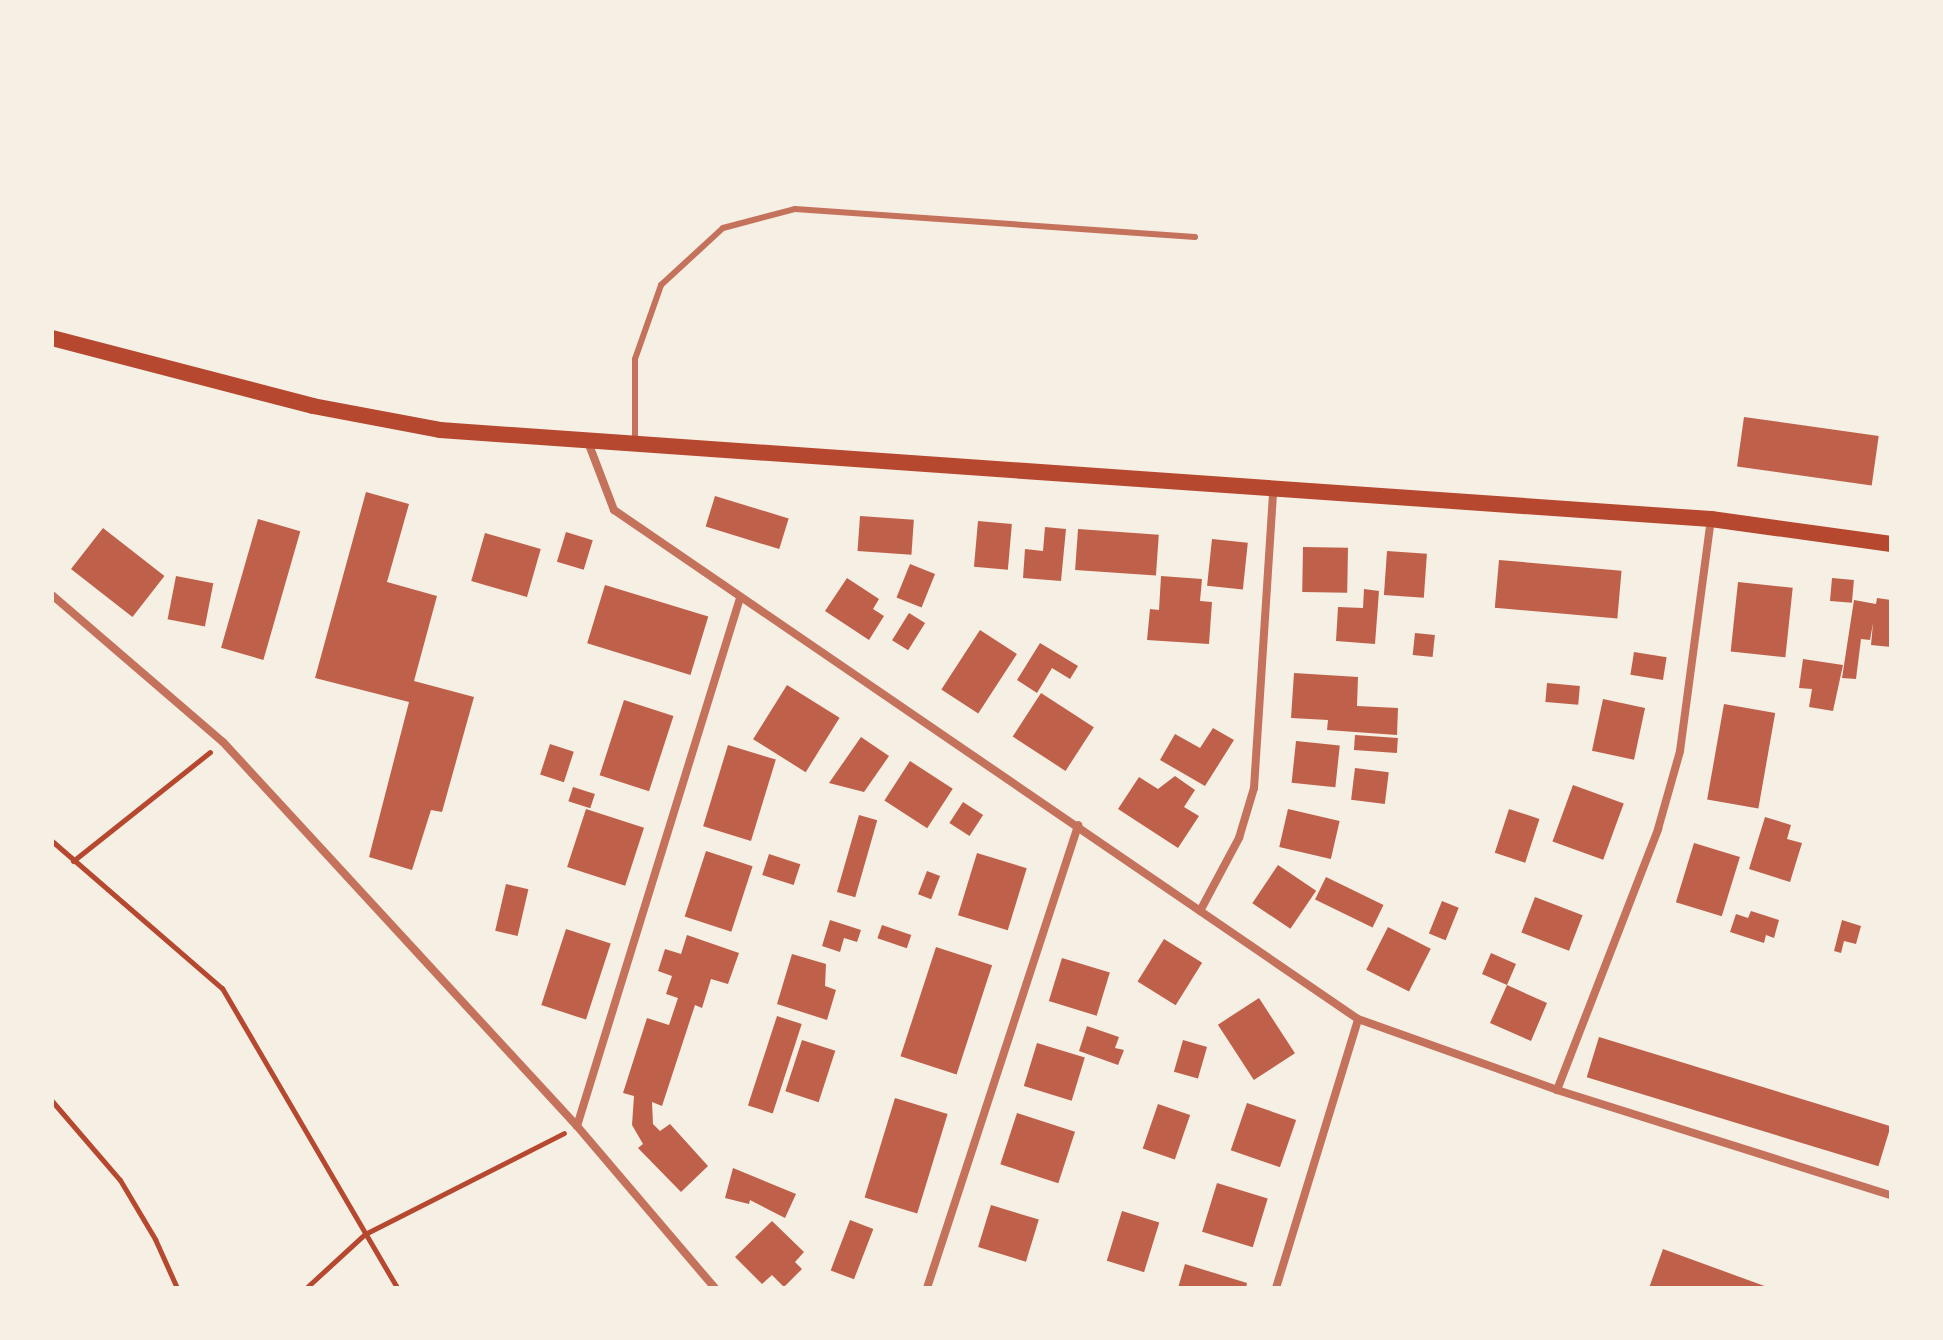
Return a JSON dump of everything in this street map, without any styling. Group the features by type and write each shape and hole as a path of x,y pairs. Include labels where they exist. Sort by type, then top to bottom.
{"main road":[{"path":"52,338 313,406 440,430 1273,491 1711,519 1891,544"}],"street":[{"path":"588,442 614,510 1358,1019 1557,1090 1891,1195"},
{"path":"1200,911 1239,838 1254,788 1273,491"},
{"path":"1557,1090 1658,829 1680,751 1711,519"},
{"path":"52,595 223,742 577,1126 715,1288"},
{"path":"577,1126 740,598"},
{"path":"927,1288 1078,825"},
{"path":"1276,1288 1358,1019"}],"lane":[{"path":"635,444 635,359 661,285 723,228 795,209 1195,237"}],"path":[{"path":"73,861 223,742"},
{"path":"52,841 222,988 397,1288"},
{"path":"52,1101 120,1180 155,1239 177,1288"},
{"path":"306,1288 365,1234 577,1126"}],"building":[{"path":"1744,417 1879,436 1872,485 1737,467"},
{"path":"366,492 409,504 387,582 437,596 414,681 474,697 442,812 431,810 412,870 369,857 409,702 315,678"},
{"path":"715,496 789,519 779,549 706,527"},
{"path":"860,516 914,520 911,555 858,551"},
{"path":"258,519 300,531 263,660 221,648"},
{"path":"978,521 1012,524 1008,570 974,567"},
{"path":"1045,527 1066,529 1061,581 1023,578 1025,549 1043,551"},
{"path":"103,528 164,576 132,617 71,569"},
{"path":"1078,529 1159,535 1156,576 1075,570"},
{"path":"566,532 593,540 584,570 557,562"},
{"path":"485,533 541,549 527,597 471,581"},
{"path":"1212,539 1248,543 1243,590 1207,586"},
{"path":"1303,547 1348,548 1347,593 1302,592"},
{"path":"1387,551 1427,554 1424,598 1384,595"},
{"path":"1499,560 1622,571 1617,619 1495,608"},
{"path":"910,564 935,574 922,607 897,597"},
{"path":"176,576 213,583 205,626 168,619"},
{"path":"1161,576 1202,579 1200,601 1212,602 1209,644 1147,640 1150,609 1159,610"},
{"path":"847,578 879,599 873,609 884,616 869,640 825,611"},
{"path":"1832,578 1854,580 1852,603 1830,601"},
{"path":"1738,582 1793,588 1785,657 1731,652"},
{"path":"605,585 708,617 690,675 587,643"},
{"path":"1364,589 1379,591 1375,644 1336,641 1338,607 1363,608"},
{"path":"1877,598 1891,600 1891,647 1871,645 1873,623 1870,640 1861,639 1856,679 1842,678 1854,600 1876,604"},
{"path":"909,613 925,623 908,650 892,640"},
{"path":"980,630 1017,654 978,714 941,690"},
{"path":"1415,633 1435,635 1433,657 1413,655"},
{"path":"1040,643 1078,666 1070,679 1052,668 1037,693 1017,680"},
{"path":"1634,652 1667,657 1663,680 1630,675"},
{"path":"1803,659 1843,665 1833,711 1809,707 1812,689 1799,688"},
{"path":"1294,673 1358,677 1357,706 1398,708 1397,735 1327,730 1328,720 1291,718"},
{"path":"1547,683 1580,686 1578,705 1545,702"},
{"path":"787,685 840,718 806,772 753,739"},
{"path":"1041,693 1094,727 1066,771 1013,737"},
{"path":"1603,699 1645,708 1634,760 1592,751"},
{"path":"624,700 673,716 649,791 600,775"},
{"path":"1724,704 1775,713 1758,809 1707,800"},
{"path":"1213,728 1234,740 1205,786 1160,760 1175,734 1200,748"},
{"path":"1355,735 1398,738 1397,753 1354,750"},
{"path":"861,737 889,756 864,792 829,783"},
{"path":"1296,741 1340,746 1335,787 1292,783"},
{"path":"550,744 574,752 564,782 540,774"},
{"path":"728,745 776,760 751,841 703,826"},
{"path":"910,761 953,789 927,828 884,800"},
{"path":"1355,768 1389,772 1385,804 1351,800"},
{"path":"1175,776 1195,790 1184,807 1199,816 1178,848 1118,809 1139,777 1158,789"},
{"path":"1573,785 1624,803 1603,860 1552,841"},
{"path":"573,787 595,794 590,808 568,801"},
{"path":"963,802 983,815 970,836 949,823"},
{"path":"586,809 644,828 625,886 567,867"},
{"path":"1288,809 1340,821 1331,859 1279,847"},
{"path":"1509,809 1539,819 1525,863 1495,853"},
{"path":"859,815 877,820 855,897 837,892"},
{"path":"1765,817 1791,825 1787,839 1802,843 1790,882 1749,869"},
{"path":"1694,843 1740,857 1722,916 1676,902"},
{"path":"706,851 753,866 731,932 685,917"},
{"path":"977,853 1027,868 1008,930 958,915"},
{"path":"769,854 800,864 794,885 762,875"},
{"path":"1278,865 1316,891 1290,929 1252,903"},
{"path":"927,871 940,876 931,899 918,894"},
{"path":"1326,877 1384,905 1373,928 1315,899"},
{"path":"506,884 528,889 518,936 495,931"},
{"path":"1535,897 1583,915 1569,951 1521,932"},
{"path":"1442,901 1459,908 1446,940 1429,933"},
{"path":"1751,911 1779,920 1774,938 1766,935 1764,943 1730,932 1736,914 1748,918"},
{"path":"830,920 861,930 857,942 844,938 840,952 822,946"},
{"path":"1842,920 1861,926 1856,944 1844,941 1841,953 1834,951"},
{"path":"882,925 911,935 907,948 877,938"},
{"path":"1388,927 1431,949 1409,992 1366,970"},
{"path":"566,929 611,944 586,1020 541,1005"},
{"path":"687,935 739,953 728,984 711,979 702,1008 695,1005 662,1106 652,1102 653,1124 660,1131 670,1124 708,1166 681,1192 638,1148 643,1144 632,1125 634,1096 623,1093 647,1018 669,1025 678,998 666,994 672,976 658,971 665,949 681,954"},
{"path":"1164,939 1202,963 1176,1005 1138,981"},
{"path":"936,947 992,965 957,1075 900,1056"},
{"path":"1491,953 1516,964 1507,985 1482,974"},
{"path":"792,954 826,964 825,986 836,990 827,1020 777,1004"},
{"path":"1062,958 1110,973 1097,1016 1049,1001"},
{"path":"1507,985 1547,1003 1531,1041 1490,1023"},
{"path":"1259,998 1295,1053 1254,1080 1218,1025"},
{"path":"777,1016 802,1024 773,1113 748,1105"},
{"path":"1087,1026 1119,1037 1115,1048 1124,1050 1118,1065 1079,1051"},
{"path":"1599,1037 1891,1126 1878,1166 1587,1077"},
{"path":"802,1040 835,1051 819,1102 785,1091"},
{"path":"1183,1040 1207,1047 1198,1079 1174,1072"},
{"path":"1037,1043 1085,1058 1072,1101 1024,1086"},
{"path":"895,1098 948,1114 917,1214 865,1197"},
{"path":"1247,1103 1296,1120 1280,1167 1231,1150"},
{"path":"1158,1104 1190,1115 1175,1160 1143,1148"},
{"path":"1017,1113 1075,1132 1058,1183 1000,1164"},
{"path":"733,1168 796,1194 785,1218 750,1200 749,1204 725,1198"},
{"path":"1217,1183 1268,1198 1253,1247 1202,1232"},
{"path":"991,1205 1039,1220 1026,1262 978,1247"},
{"path":"1122,1211 1159,1222 1144,1272 1107,1261"},
{"path":"850,1220 873,1229 854,1279 831,1270"},
{"path":"772,1221 804,1252 795,1262 802,1269 784,1287 772,1275 762,1284 735,1257"},
{"path":"1663,1249 1770,1288 1649,1288"},
{"path":"1185,1264 1247,1283 1246,1288 1178,1288"}]}
